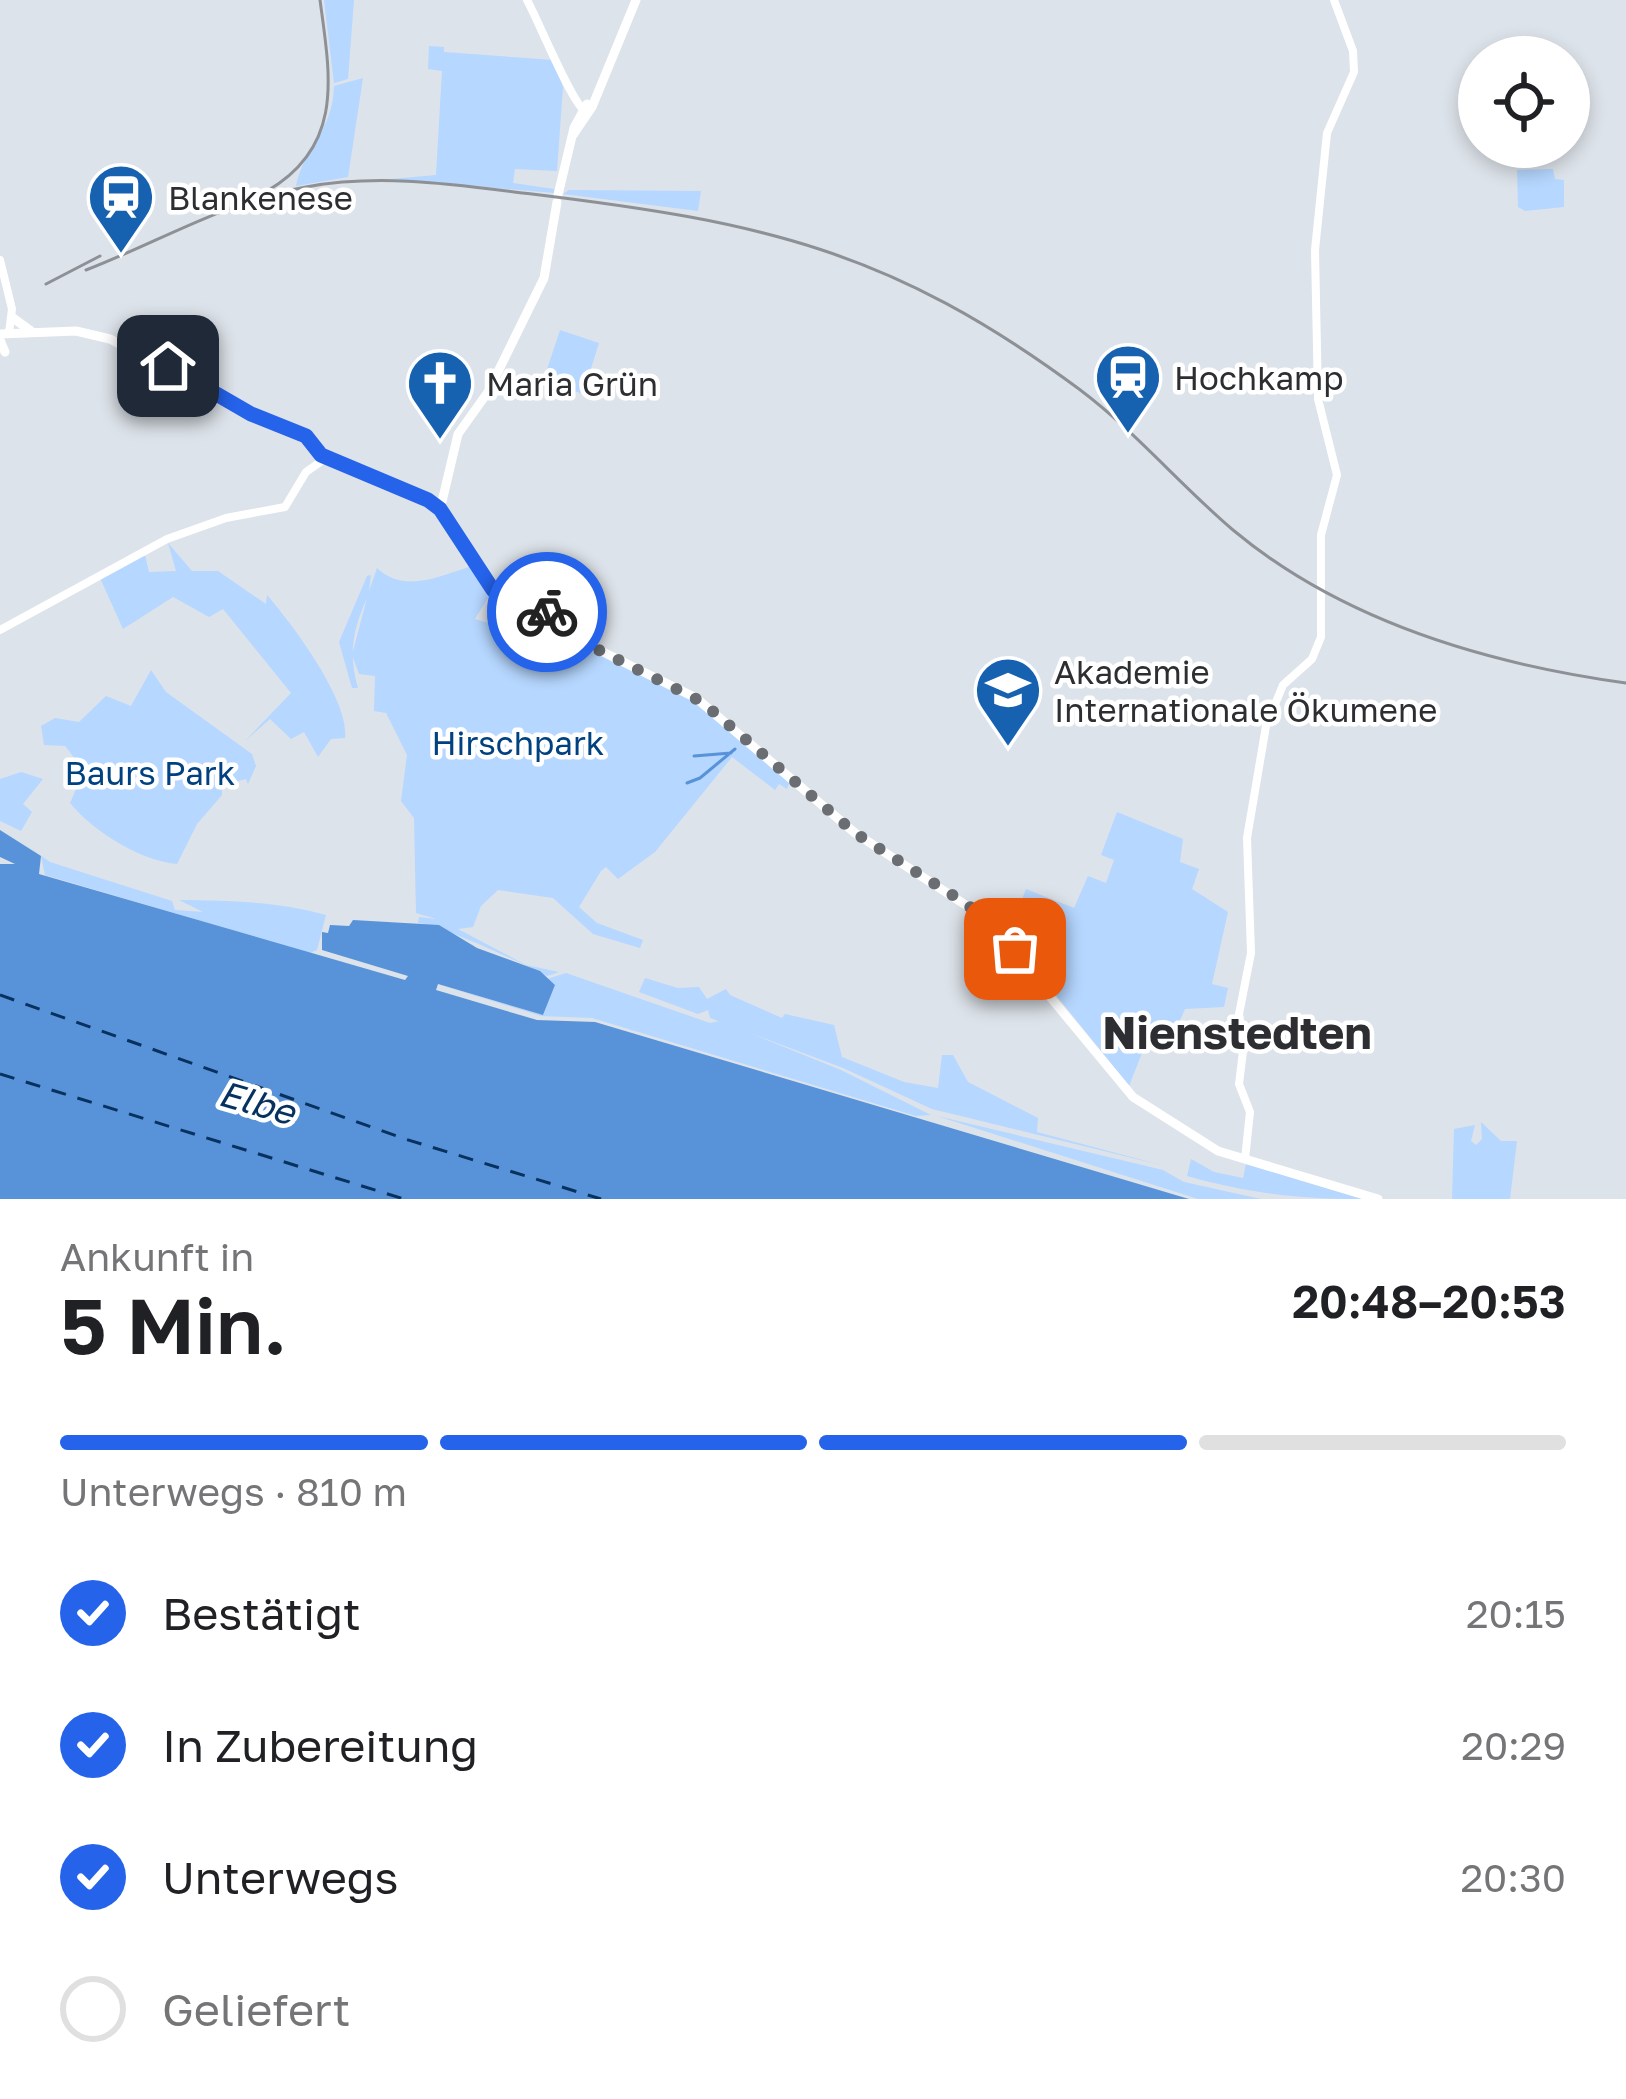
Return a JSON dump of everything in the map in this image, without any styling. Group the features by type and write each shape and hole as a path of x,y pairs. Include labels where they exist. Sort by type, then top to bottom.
{"main road":[{"path":"440,509 458,434 488,392 544,278 573,135 636,0"},
{"path":"13,319 31,331"},
{"path":"5,352 3,336 31,331 84,332 118,342 251,414 306,436 326,458 424,498 440,509 501,598 550,613 597,649 702,702 855,833 998,930 1133,1097 1215,1149 1378,1199"},
{"path":"424,498 446,489"}],"street":[{"path":"527,0 567,82 587,108"},
{"path":"1245,1159 1250,1112 1239,1084 1243,1038 1239,1014 1251,938 1247,838 1258,754 1281,688 1319,645 1321,532 1337,470 1318,398 1315,257 1326,139 1354,72 1353,51 1334,0"},
{"path":"0,260 13,319 3,336"},
{"path":"0,630 143,549 226,518 285,507 306,472 326,458"}],"green space":[{"path":"324,0 354,0 348,79 334,83"},
{"path":"429,46 444,47 444,52 554,60 563,87 557,171 515,169 513,183 554,189 554,193 391,179 436,175 442,71 428,69"},
{"path":"363,78 348,177 296,186 329,116 334,86"},
{"path":"1553,169 1555,179 1564,180 1564,207 1525,211 1518,207 1517,170"},
{"path":"569,190 701,191 698,211 563,194"},
{"path":"560,330 599,343 583,394 543,381"},
{"path":"168,543 192,571 218,571 266,604 267,595 329,684 339,704 345,738 331,739 318,757 304,732 291,739 270,719 245,741 291,693 223,609 209,617 173,597 123,629 100,578 144,551 149,572 176,571"},
{"name":"Hirschpark","path":"472,566 491,593 475,619 518,632 521,626 560,642 569,633 592,651 690,698 790,781 787,789 779,784 775,790 732,757 655,852 618,879 606,867 601,871 579,907 597,923 643,940 640,948 593,934 553,898 498,890 481,906 473,927 458,929 526,965 559,972 547,976 418,923 419,917 436,919 416,913 414,818 401,801 407,755 386,713 374,711 375,676 359,674 353,658 358,688 352,688 339,642 367,576 371,575 369,591 377,568 410,581","holes":["367,598 353,652 355,631"]},
{"name":"Baurs Park","path":"151,670 166,692 252,754 256,766 248,784 246,779 222,785 222,795 197,824 177,864 130,849 78,812 70,803 78,780 75,760 65,746 44,745 41,726 55,718 79,722 106,696 131,706"},
{"name":"Baurs Park","path":"21,772 43,779 23,804 32,812 21,831 0,821 0,779"},
{"path":"1117,812 1183,839 1180,862 1199,869 1192,889 1228,912 1212,984 1228,988 1224,1007 1185,1009 1174,1034 1153,1025 1129,1086 1008,935 1026,889 1074,908 1088,876 1106,883 1114,860 1101,855"},
{"path":"0,827 50,862 172,901 175,910 203,912 179,900 217,901 271,904 326,915 317,950 310,953 45,875 41,856"},
{"path":"566,973 710,1023 720,1021 841,1070 931,1115 916,1116 592,1018 541,1016 437,984 543,1015 555,985 547,979"},
{"path":"645,978 678,988 699,987 707,999 726,989 782,1018 785,1014 834,1025 842,1057 904,1082 938,1088 942,1055 953,1055 968,1082 1038,1118 1037,1132 1165,1166 932,1109 843,1068 710,1018 708,1010 698,1014 639,992"},
{"path":"937,1116 1163,1170 1184,1182 1261,1199 1198,1199"},
{"path":"1481,1122 1501,1141 1517,1141 1510,1199 1452,1199 1454,1129 1475,1125 1471,1141 1476,1145 1482,1139"},
{"path":"1191,1159 1214,1172 1243,1178 1246,1164 1362,1199 1274,1194 1209,1182 1187,1176"}],"water":[{"name":"Elbe","path":"0,830 41,856 39,874 405,980 408,976 322,950 322,932 328,933 330,925 349,926 353,920 439,925 477,948 540,971 555,985 543,1015 438,984 436,990 537,1020 595,1022 1189,1199 0,1199 0,864 15,864 0,857"}],"waterway":[{"path":"687,783 735,749"},
{"path":"694,756 731,753"}],"ferry route":[{"path":"0,995 405,1139 601,1199"},
{"path":"0,1074 404,1199"}],"tram line":[{"path":"267,191 292,173 321,131 328,82 320,0"},
{"path":"86,270 248,202 306,187 363,181 532,194 756,231 883,273 1011,342 1100,405 1233,530 1321,590 1419,634 1470,650 1626,683"},
{"path":"46,284 100,256"}],"way so far":[{"path":"547,612 597,649 702,702 766,762 855,833 968,905 1015,949"}],"place":[{"name":"Blankenese","path":"121,256"},
{"name":"Hochkamp","path":"1128,436"},
{"name":"Maria Grün","path":"440,442"},
{"name":"Akademie Internationale Ökumene","path":"1008,749"}],"district":[{"name":"Nienstedten","path":"1237,1032"}],"route":[{"path":"168,366 251,414 306,436 321,455 428,500 440,509 501,598 547,612"}]}
